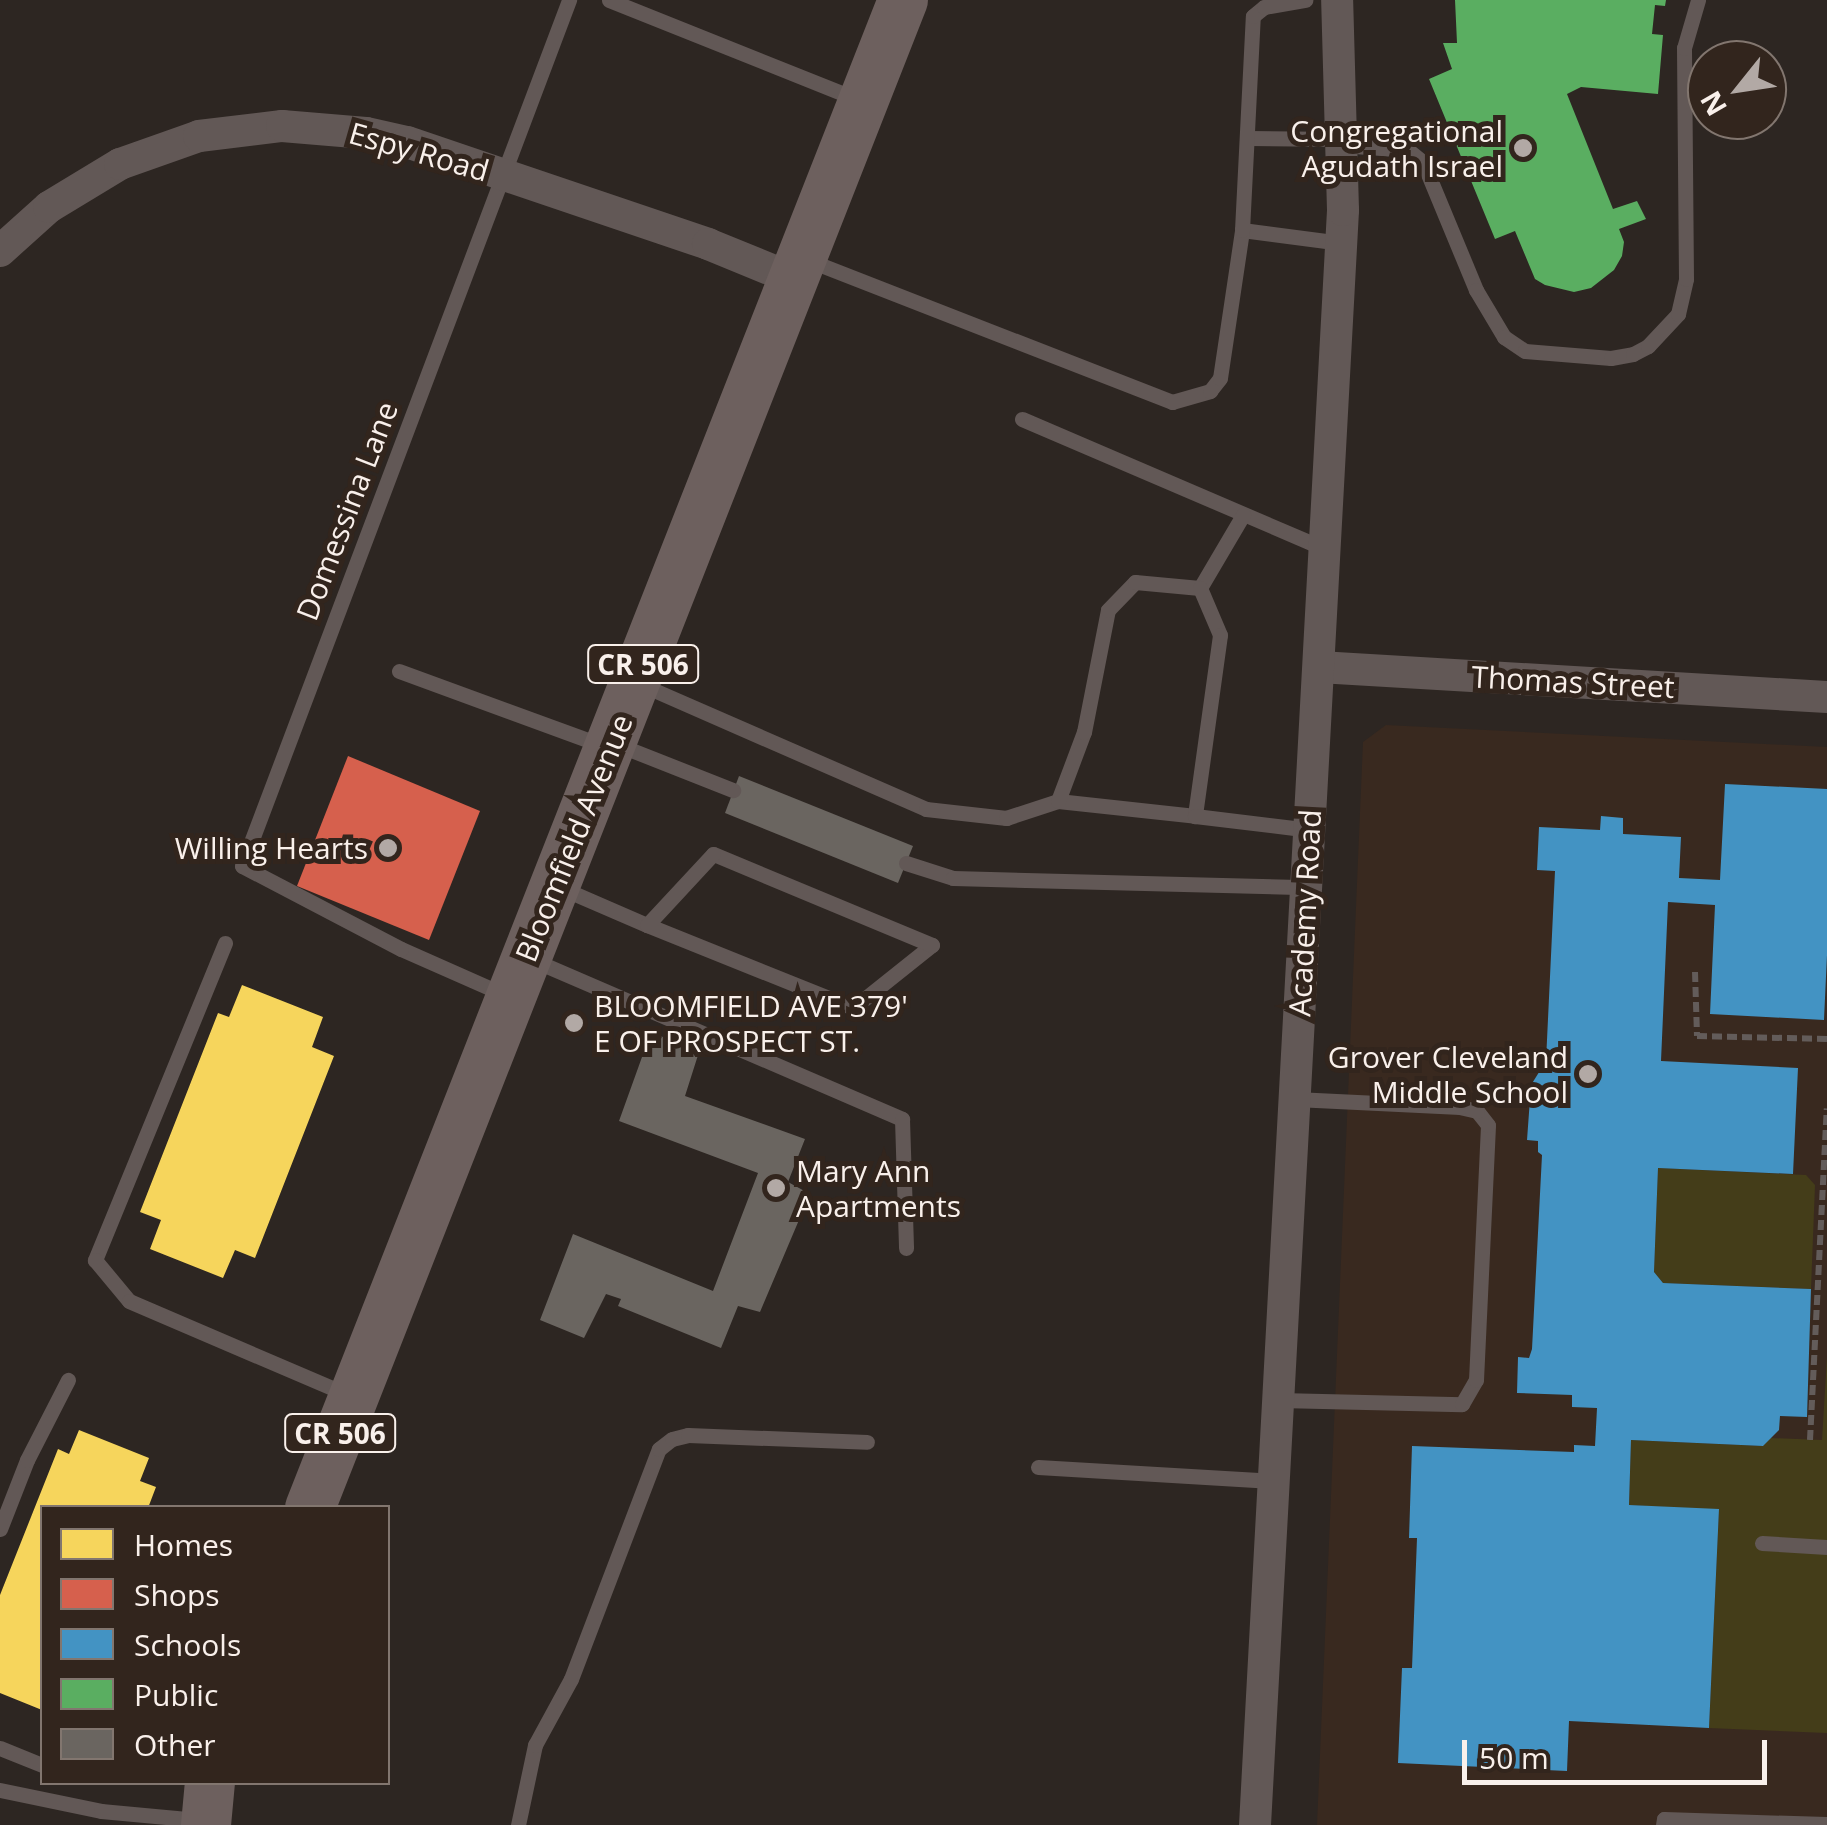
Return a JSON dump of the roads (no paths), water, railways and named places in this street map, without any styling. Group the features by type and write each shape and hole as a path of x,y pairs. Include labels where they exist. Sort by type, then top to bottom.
{"main road":[{"name":"Bloomfield Avenue","path":"311,1505 903,0"}],"street":[{"name":"Academy Road","path":"1255,1825 1341,242 1337,0"},
{"name":"Espy Road","path":"0,251 48,207 120,164 199,136 282,126 366,133 800,270"},
{"name":"Thomas Street","path":"1319,666 1827,697"}],"lane":[{"name":"Domessina Lane","path":"520,978 401,949 242,866 569,0"},
{"path":"609,0 632,4 864,102"},
{"path":"800,270 1172,402 1210,391 1220,378 1242,230 1253,16 1264,7 1305,0"},
{"path":"1249,138 1408,150 1423,162 1476,290 1504,337 1525,351 1611,358 1633,354 1656,338 1678,314 1686,279 1684,48 1698,0"},
{"path":"1242,230 1341,242"},
{"path":"1022,419 1325,549"},
{"path":"1200,588 1243,515"},
{"path":"1058,801 1084,732 1108,610 1135,582 1200,588"},
{"path":"1195,816 1220,636 1200,588"},
{"path":"399,671 734,790"},
{"path":"636,682 926,809 1006,818 1058,801 1310,830"},
{"path":"556,885 646,925 853,1008 932,945 713,854 646,925"},
{"path":"906,862 953,878 1307,887"},
{"path":"225,943 95,1260 128,1302 354,1398"},
{"path":"520,978 902,1119 906,1248"},
{"path":"1278,1400 1462,1404 1476,1380 1488,1125 1477,1111 1460,1107 1295,1099"},
{"path":"0,1529 27,1460 68,1380"},
{"path":"518,1825 535,1745 570,1678 659,1449 672,1438 688,1435 867,1442"},
{"path":"1038,1466 1274,1481"},
{"path":"1762,1543 1827,1547"},
{"path":"0,1748 40,1765"},
{"path":"0,1790 101,1811 208,1809"},
{"path":"1664,1825 1664,1818 1827,1824"}],"place":[{"name":"Congregational Agudath Israel","path":"1523,148"},
{"name":"Willing Hearts","path":"388,848"},
{"name":"BLOOMFIELD AVE 379' E OF PROSPECT ST.","path":"574,1023"},
{"name":"Grover Cleveland Middle School","path":"1588,1074"},
{"name":"Mary Ann Apartments","path":"776,1188"}]}
